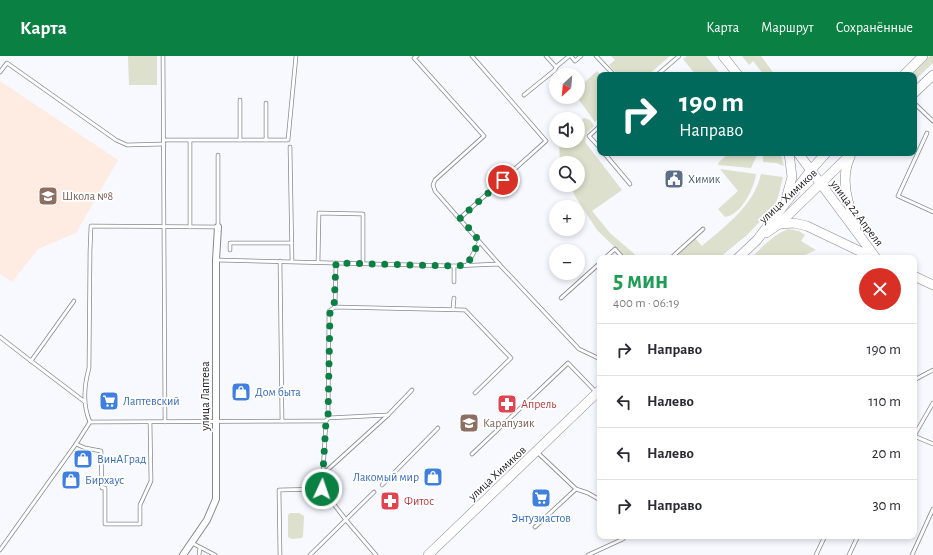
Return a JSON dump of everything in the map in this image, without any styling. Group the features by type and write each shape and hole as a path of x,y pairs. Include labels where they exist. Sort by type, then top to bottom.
{"main road":[{"path":"723,56 736,72"},
{"path":"907,72 923,56"},
{"path":"917,90 933,74"},
{"path":"782,207 792,177 789,156"},
{"name":"улица 22 Апреля","path":"800,156 873,255"},
{"name":"улица Химиков","path":"757,240 823,156"},
{"name":"улица Химиков","path":"741,255 757,240 779,224 849,156"},
{"path":"851,156 844,174 844,184 857,233"},
{"path":"779,224 794,223 807,226 869,255"},
{"path":"917,277 932,283"},
{"name":"улица Химиков","path":"428,555 537,452 597,392"}],"street":[{"name":"улица Лаптева","path":"183,555 207,520 216,499 216,260 218,227"}],"lane":[{"path":"163,56 165,422"},
{"path":"164,140 288,140 296,56"},
{"path":"417,56 414,58 484,136 435,180 433,185 436,191 475,235 479,242 579,349 597,358"},
{"path":"460,218 546,141 472,56"},
{"path":"546,56 556,67"},
{"path":"524,95 570,56 576,61 581,56"},
{"path":"596,56 611,72"},
{"path":"660,72 679,56"},
{"path":"0,72 6,62 96,126 127,145 164,144"},
{"path":"240,100 240,140"},
{"path":"266,103 266,140"},
{"path":"917,105 933,121"},
{"path":"597,129 589,136 597,145"},
{"path":"917,155 927,133"},
{"path":"190,140 190,227"},
{"path":"290,147 292,261"},
{"path":"90,422 85,411 85,382 89,368 90,251 92,226 164,228 218,227 218,155"},
{"path":"607,156 630,184"},
{"path":"916,156 898,196 933,212"},
{"path":"318,262 319,213 363,214 362,263"},
{"path":"674,255 703,229"},
{"path":"230,250 230,243 292,242"},
{"path":"467,265 479,242"},
{"path":"608,255 615,249 620,255"},
{"path":"216,260 454,266 499,264"},
{"path":"280,261 282,421"},
{"path":"336,263 334,307 330,311 327,419 322,489 376,555"},
{"path":"454,266 454,282"},
{"path":"561,298 597,266"},
{"path":"453,309 454,298"},
{"path":"31,361 74,301"},
{"path":"334,307 465,310 511,358 475,393"},
{"path":"0,337 85,402"},
{"path":"472,454 568,363 597,390"},
{"path":"917,378 933,370"},
{"path":"322,475 388,415 412,390"},
{"path":"917,431 933,402"},
{"path":"90,422 282,421 388,415"},
{"path":"0,550 76,444 90,422"},
{"path":"76,444 84,448 101,451 105,524 140,524 140,505 151,481 150,422"},
{"path":"382,485 438,428"},
{"path":"917,437 933,444"},
{"path":"537,452 576,489 597,498"},
{"path":"280,555 279,490 322,489"},
{"path":"535,527 576,489"},
{"path":"310,555 374,492"},
{"path":"912,555 933,509"},
{"path":"588,555 624,539"},
{"path":"816,555 824,539"},
{"path":"849,555 857,539"},
{"path":"191,543 215,555"},
{"path":"198,555 200,548"}],"shaded area":[{"name":"Школа №8","path":"0,81 118,160 76,233 38,249 12,282 0,274"}],"green space":[{"path":"128,56 157,56 157,85 129,85"},
{"path":"611,56 670,56 651,72 615,72 609,65 615,60"},
{"path":"687,56 706,56 719,72 694,72 683,59"},
{"path":"742,56 761,56 773,72 762,72 753,61 749,65"},
{"path":"930,56 933,56 933,63 917,78 917,72 914,72"},
{"path":"597,71 597,120 595,122 582,104 585,104 585,82"},
{"path":"585,118 590,120 594,126 587,133 585,142"},
{"path":"585,142 622,190 592,211 610,233 636,255 623,255 597,230 585,211 585,200 578,200 575,196 573,192 585,192 585,156 560,156 559,148 585,148"},
{"path":"726,156 757,156 751,168 718,165"},
{"path":"763,156 781,156 784,166 776,163 763,162"},
{"path":"720,169 756,174 753,187 746,200 736,212 725,217 718,209 738,191"},
{"path":"761,174 783,177 774,207 747,235 723,255 674,255 694,237 702,246 738,214 752,196"},
{"path":"788,229 799,231 805,235 801,241 816,250 805,255 754,255 773,238"},
{"path":"290,513 299,513 304,516 302,538 292,539 288,537 288,515"}],"place":[{"name":"Химик","path":"674,179"},
{"name":"Школа №8","path":"48,196"},
{"name":"Дом быта","path":"241,392"},
{"name":"Лаптевский","path":"109,401"},
{"name":"Апрель","path":"507,404"},
{"name":"Карапузик","path":"469,423"},
{"name":"ВинАГрад","path":"83,459"},
{"name":"Лакомый мир","path":"433,477"},
{"name":"Бирхаус","path":"71,480"},
{"name":"Энтузиастов","path":"541,498"},
{"name":"Фитос","path":"390,501"}],"route":[{"path":"322,489 326,421 328,418 330,311 334,307 336,263 467,265 479,242 475,235 460,218 503,180"}]}
